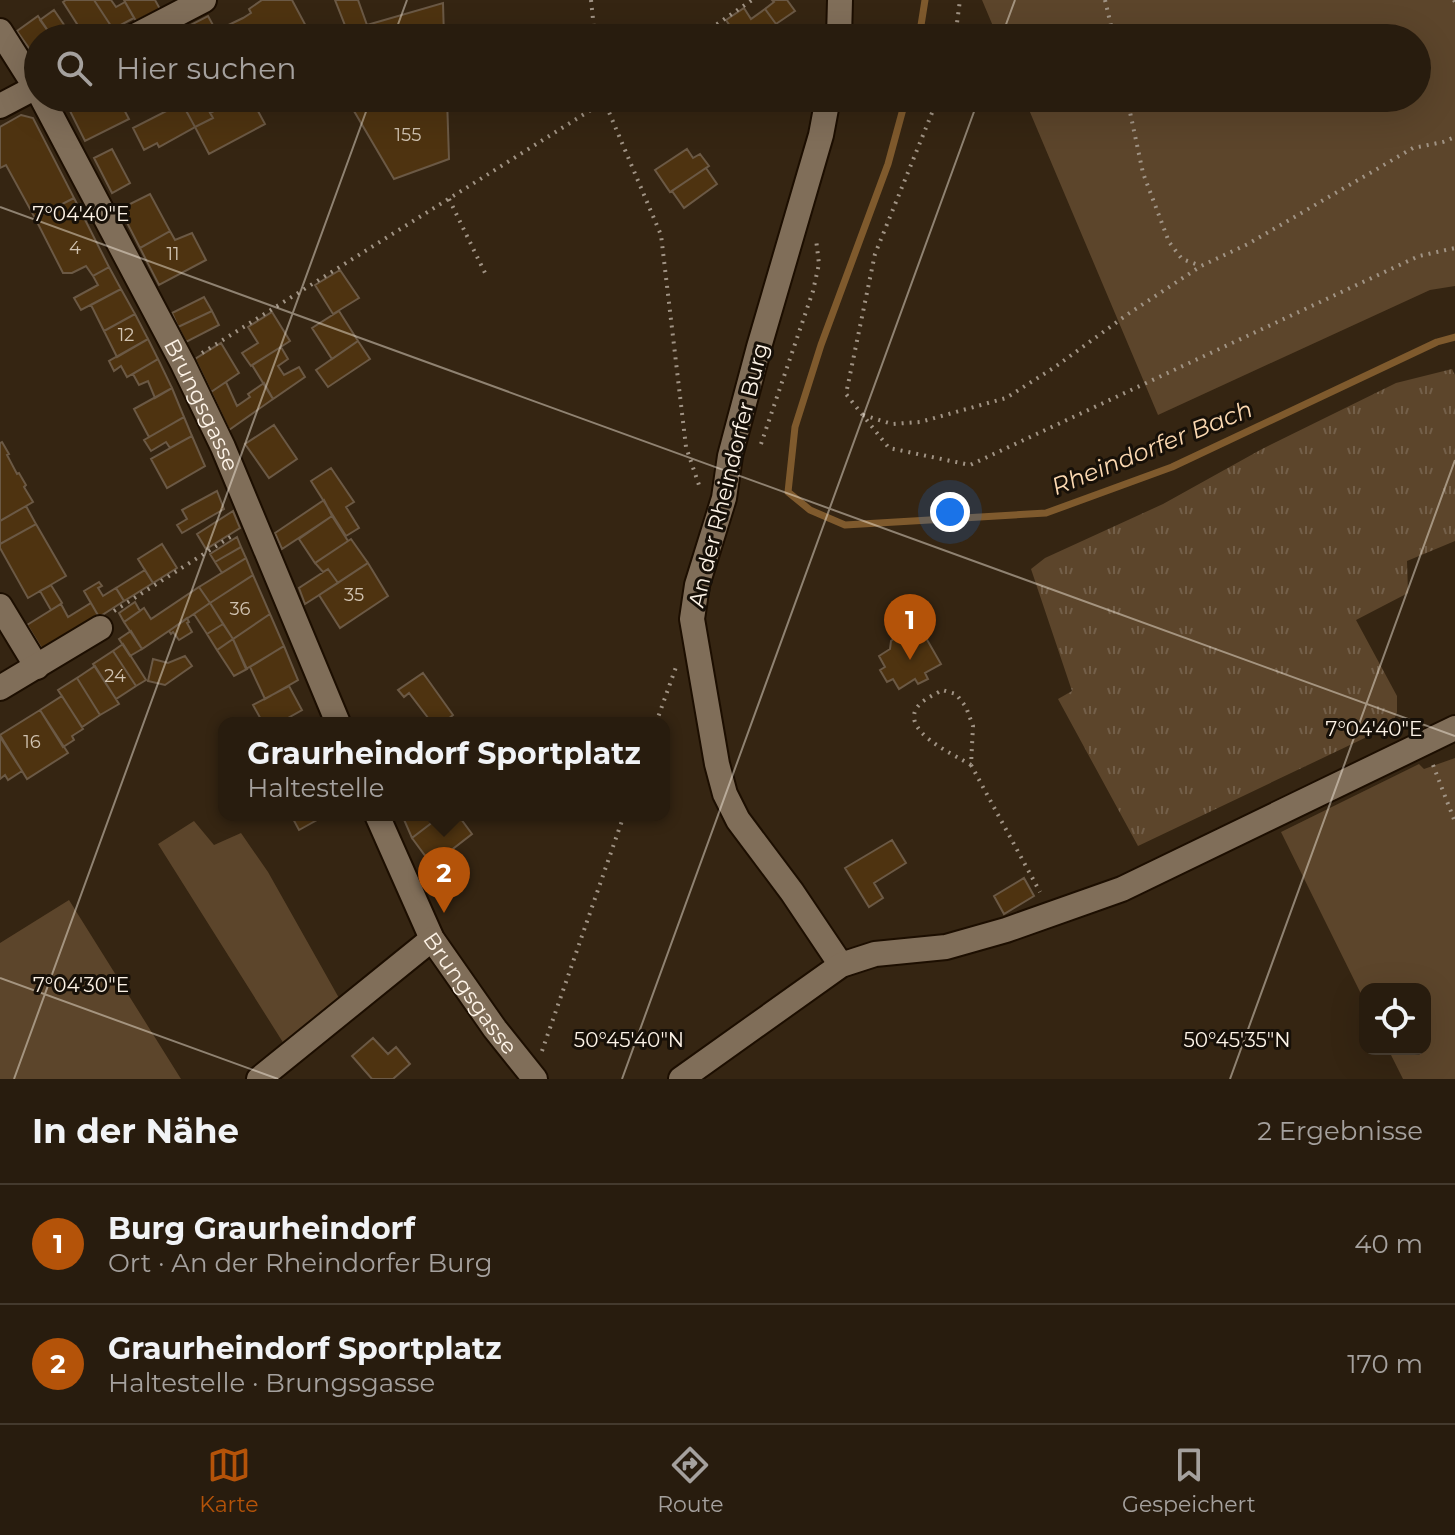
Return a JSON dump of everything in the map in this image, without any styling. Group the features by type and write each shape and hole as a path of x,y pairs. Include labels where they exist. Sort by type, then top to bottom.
{"street":[{"path":"158,24 204,0"},
{"path":"839,24 840,0"},
{"name":"Brungsgasse","path":"0,31 24,68"},
{"path":"0,106 24,96"},
{"name":"Brungsgasse","path":"50,112 183,364 223,447 336,717"},
{"name":"An der Rheindorfer Burg","path":"825,112 737,429 724,498 697,585 692,619 725,794 738,820 841,965"},
{"path":"2,613 37,667"},
{"path":"0,688 100,628"},
{"path":"681,1079 841,965 875,954 946,947 1006,930 1122,889 1455,728"},
{"name":"Brungsgasse","path":"380,821 432,939 495,1029 534,1078"},
{"path":"259,1079 432,939"}],"path":[{"path":"591,0 594,24"},
{"path":"717,24 752,0"},
{"path":"957,24 960,0"},
{"path":"1105,0 1111,24"},
{"path":"183,364 584,112"},
{"path":"608,112 661,235 686,447 701,490 724,498"},
{"path":"932,112 875,254 846,394 889,448 970,465 1419,256 1455,248"},
{"path":"1130,112 1143,173 1169,242 1182,259 1201,266"},
{"path":"863,415 892,424 920,422 1006,398 1201,266 1248,244 1413,148 1455,137"},
{"path":"449,199 485,273"},
{"path":"759,449 813,291 819,264 817,241 809,230 795,225"},
{"path":"100,628 105,617 255,521"},
{"path":"971,765 931,742 916,727 914,715 919,704 942,690 956,694 966,707 973,726 971,765 1052,914"},
{"path":"1433,767 1455,822"},
{"path":"534,1078 622,821"}],"green space":[{"path":"982,0 1455,0 1455,286 1430,290 1158,415 1030,112 1431,112 1431,24 992,24"},
{"path":"1452,369 1455,375 1455,541 1407,561 1408,593 1356,620 1397,696 1397,712 1392,725 1138,846 1058,699 1072,691 1031,569 1045,558 1163,504 1262,449 1396,383"},
{"path":"1455,758 1455,1079 1403,1079 1391,1055 1431,1055 1431,983 1359,983 1359,990 1281,832 1419,764 1424,769"},
{"path":"194,821 214,845 241,833 268,872 339,998 284,1044 158,844"},
{"path":"69,900 181,1079 0,1079 0,943"}],"building":[{"path":"94,0 110,24 77,24 63,2"},
{"path":"94,0 111,0 116,7 125,2 134,18 123,24 110,24"},
{"path":"124,0 155,0 160,9 136,21"},
{"path":"262,0 292,0 305,24 231,24 251,13 249,9"},
{"path":"335,0 358,0 367,24 344,24"},
{"path":"772,0 787,0 795,11 776,24 765,9 774,2"},
{"path":"443,3 444,24 370,24"},
{"path":"744,8 751,19 765,9 776,24 729,24 726,20"},
{"path":"54,10 64,24 43,24 40,20"},
{"path":"38,16 43,24 27,24"},
{"path":"208,16 212,24 192,24"},
{"path":"24,26 24,41 17,31"},
{"path":"70,112 125,112 129,119 85,141"},
{"path":"164,112 187,112 195,127 159,147 157,143 144,150 133,128"},
{"path":"187,112 210,112 213,118 195,127"},
{"path":"259,112 265,124 209,154 195,127 213,118 210,113"},
{"path":"355,112 447,112 449,159 394,179"},
{"path":"21,115 33,118 74,198 35,218 6,165 0,168 0,127"},
{"path":"112,149 130,183 112,193 94,158"},
{"path":"687,149 693,158 700,154 709,166 670,192 655,170"},
{"path":"706,168 717,184 684,208 672,191"},
{"path":"150,194 170,231 140,248 120,209"},
{"path":"74,198 109,267 93,276 86,266 72,273 63,273 35,218"},
{"path":"170,231 175,240 192,233 206,260 159,285 140,248"},
{"path":"109,267 121,289 81,310 74,298 98,285 93,276"},
{"path":"340,270 359,298 333,314 315,285"},
{"path":"121,289 135,314 104,331 91,305"},
{"path":"204,297 212,311 178,327 172,313"},
{"path":"212,311 219,325 186,342 178,327"},
{"path":"339,311 358,341 332,359 312,328"},
{"path":"272,312 290,341 251,366 242,353 258,343 248,327"},
{"path":"135,314 148,339 117,357 104,331"},
{"path":"148,339 158,359 127,377 121,366 114,371 109,361"},
{"path":"358,341 370,359 328,387 316,370"},
{"path":"221,343 239,373 211,392 195,359"},
{"path":"281,347 288,359 278,366 284,375 299,367 305,377 273,399 252,365"},
{"path":"158,359 172,388 155,398 148,381 139,385 133,374"},
{"path":"226,382 237,406 264,383 273,399 229,430 211,392"},
{"path":"172,388 184,417 149,437 134,409"},
{"path":"184,417 192,436 170,448 166,442 151,451 144,440"},
{"path":"274,425 297,459 269,478 245,444"},
{"path":"192,436 205,466 167,488 151,459"},
{"path":"0,443 33,502 0,521"},
{"path":"331,468 354,502 346,507 359,528 346,536 311,481"},
{"path":"217,491 224,509 182,533 177,525 187,519 182,510"},
{"path":"324,500 332,516 282,549 275,533"},
{"path":"26,506 36,524 0,544 0,521"},
{"path":"233,511 240,528 206,549 197,534"},
{"path":"332,516 348,541 315,563 299,539"},
{"path":"36,524 66,576 28,598 0,544"},
{"path":"237,537 241,547 215,562 210,554"},
{"path":"351,539 368,563 338,583 328,569 323,572 315,563"},
{"path":"162,544 177,568 153,583 138,559"},
{"path":"241,547 246,558 222,573 215,562"},
{"path":"246,558 253,575 210,603 199,587"},
{"path":"368,563 388,596 340,628 319,595"},
{"path":"328,569 338,583 305,604 299,588"},
{"path":"145,570 153,583 124,601 116,588"},
{"path":"253,575 270,614 233,639 210,603"},
{"path":"99,582 102,586 98,588 103,596 116,588 124,601 99,617 84,591"},
{"path":"51,585 62,603 51,610 40,591"},
{"path":"199,587 210,603 142,649 124,622 144,608 151,619"},
{"path":"135,602 140,611 124,622 119,613"},
{"path":"91,603 99,617 43,651 27,625 61,604 68,617"},
{"path":"210,603 223,624 207,634 194,614"},
{"path":"270,614 284,646 246,669 233,639"},
{"path":"187,618 192,632 179,640 169,631"},
{"path":"223,624 233,639 217,650 207,634"},
{"path":"131,631 142,649 130,656 119,639"},
{"path":"922,631 941,664 925,673 928,679 918,684 915,679 899,689 893,679 887,682 880,670 885,667 879,656 890,649 891,641 902,633 911,636"},
{"path":"233,639 247,669 234,676 217,650"},
{"path":"123,644 146,680 136,686 113,651"},
{"path":"284,646 298,680 265,699 250,667"},
{"path":"113,651 136,686 116,699 93,664"},
{"path":"185,656 192,666 165,685 148,681 153,659 168,663"},
{"path":"95,666 119,704 100,715 77,678"},
{"path":"423,673 453,715 427,717 409,693 404,697 398,690"},
{"path":"77,678 100,715 82,727 58,690"},
{"path":"289,686 302,710 290,717 260,717 253,705"},
{"path":"62,696 83,729 63,747 40,710"},
{"path":"40,710 68,753 27,779 0,735"},
{"path":"0,737 22,771 8,780 5,775 0,779"},
{"path":"294,821 315,821 299,830"},
{"path":"405,821 434,821 412,838"},
{"path":"434,821 462,821 472,834 432,865 412,838"},
{"path":"892,840 906,863 874,883 883,898 869,907 845,868"},
{"path":"1024,878 1034,896 1004,914 994,896"},
{"path":"373,1038 388,1054 396,1047 410,1064 393,1079 372,1079 352,1056"}],"waterway":[{"name":"Rheindorfer Bach","path":"921,24 925,0"},
{"name":"Rheindorfer Bach","path":"902,112 888,164 821,345 795,427 788,492 810,510 845,525 1046,513 1172,467 1437,342 1455,337"}],"place":[{"name":"Burg Graurheindorf","path":"910,660"},
{"name":"Graurheindorf Sportplatz","path":"444,913"}]}
